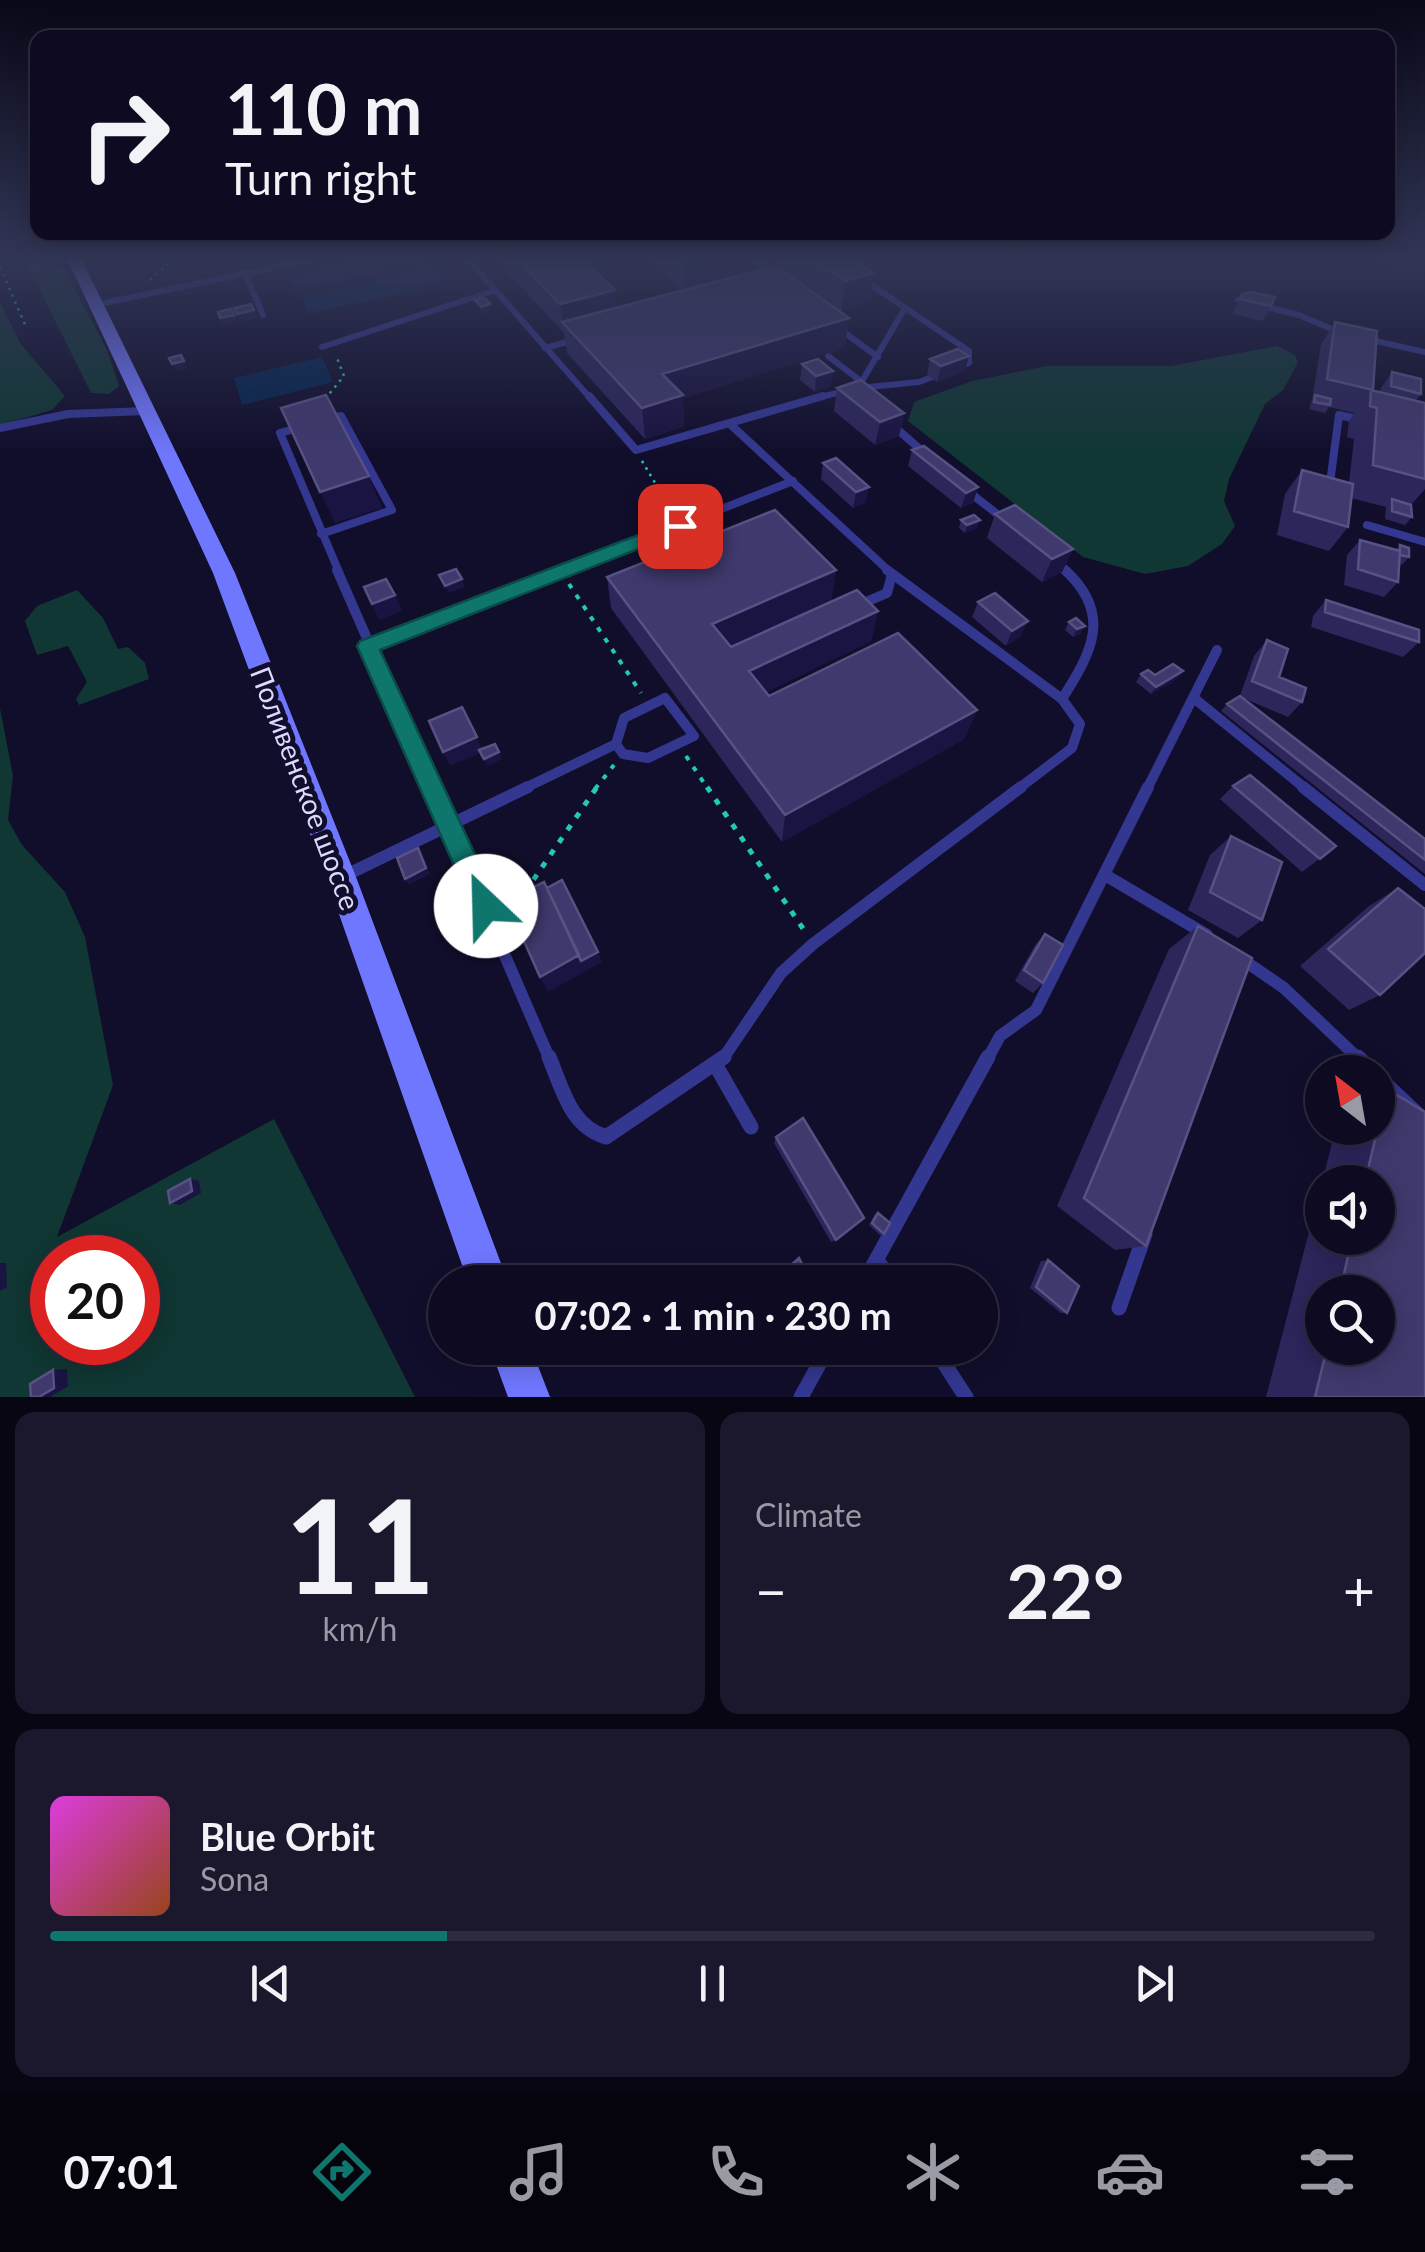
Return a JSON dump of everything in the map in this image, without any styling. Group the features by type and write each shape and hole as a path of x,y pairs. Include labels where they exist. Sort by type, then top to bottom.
{"street":[{"name":"Поливенское шоссе","path":"103,323 224,573 341,877 482,1265"},
{"path":"517,1365 529,1397"}],"lane":[{"path":"326,346 394,323"},
{"path":"523,323 636,450 857,387 919,382 972,359 969,351 928,323"},
{"path":"857,387 897,323"},
{"path":"1317,323 1334,331 1425,352"},
{"path":"834,326 878,356"},
{"path":"546,348 584,337"},
{"path":"828,356 857,387 866,404"},
{"path":"0,428 68,414 146,410"},
{"path":"1330,483 1340,415 1374,423"},
{"path":"321,534 392,510 341,416 280,433 321,534 368,646 498,933 573,1114 588,1132 606,1137 723,1059 781,973 813,944 1072,748 1080,724 1062,700 892,574 731,425"},
{"path":"881,416 936,464"},
{"path":"948,476 1018,532"},
{"path":"368,646 792,481"},
{"path":"1367,525 1425,542"},
{"path":"1046,554 1074,576 1094,608 1096,627 1088,660 1062,700"},
{"path":"854,608 887,592 892,574"},
{"path":"874,1265 1000,1036 1036,1010 1217,650"},
{"path":"341,877 449,823 620,749 648,758 694,736 665,698 624,718 620,749"},
{"path":"1195,698 1425,886"},
{"path":"1104,874 1213,939"},
{"path":"1228,950 1284,988 1354,1055"},
{"path":"1237,978 1244,960"},
{"path":"715,1064 751,1127"},
{"path":"1395,1094 1425,1122"},
{"path":"1119,1308 1152,1216"},
{"path":"877,1260 880,1265"},
{"path":"800,1397 818,1365"},
{"path":"945,1365 966,1397"}],"path":[{"path":"24,323 26,327"},
{"path":"322,421 318,410 344,376 326,346"},
{"path":"636,450 680,526"},
{"path":"562,572 649,706"},
{"path":"677,744 813,944"},
{"path":"498,933 620,749"}],"green space":[{"path":"0,323 10,323 20,343 65,396 52,410 0,425"},
{"path":"56,323 93,323 107,350 119,386 109,394 91,393"},
{"path":"1277,346 1295,355 1298,362 1283,390 1265,404 1229,479 1224,501 1235,526 1222,544 1188,566 1145,574 1083,557 908,421 914,402 972,381 1047,366 1171,366"},
{"path":"77,590 103,618 118,649 128,647 145,663 149,679 79,705 76,699 87,682 68,646 37,655 25,621 37,606"},
{"path":"0,708 13,776 8,820 22,845 65,892 85,937 113,1085 58,1235 30,1235 30,1365 160,1365 160,1235 61,1235 274,1119 415,1397 0,1397"}],"water":[{"path":"322,357 333,382 242,405 234,378"}],"building":[{"path":"563,323 832,323 662,374 683,395 642,408"},
{"path":"1335,323 1377,331 1373,390 1327,379"},
{"path":"958,349 969,356 941,366 930,359"},
{"path":"181,355 184,361 172,364 169,358"},
{"path":"818,359 833,371 816,376 802,364"},
{"path":"1392,372 1421,379 1421,394 1391,386"},
{"path":"861,380 904,413 880,422 837,388"},
{"path":"1371,390 1425,403 1425,479 1373,465 1377,408 1370,406"},
{"path":"326,395 369,476 320,492 281,408"},
{"path":"1315,395 1331,399 1330,405 1314,402"},
{"path":"924,446 978,487 966,493 912,450"},
{"path":"836,458 869,487 856,492 823,463"},
{"path":"1302,470 1353,484 1348,527 1294,511"},
{"path":"1392,499 1411,505 1412,517 1392,511"},
{"path":"1015,505 1073,549 1052,559 995,514"},
{"path":"775,510 836,570 712,624 731,647 857,590 878,611 749,671 769,696 898,633 977,710 785,815 607,577"},
{"path":"974,515 980,520 967,525 961,520"},
{"path":"1360,540 1400,551 1398,582 1358,569"},
{"path":"1400,545 1409,548 1409,557 1400,555"},
{"path":"456,569 462,579 445,586 439,575"},
{"path":"386,579 395,595 372,604 364,587"},
{"path":"995,593 1028,621 1012,631 978,602"},
{"path":"1326,600 1419,630 1419,642 1325,612"},
{"path":"1076,618 1085,626 1077,629 1069,622"},
{"path":"1267,640 1288,649 1279,677 1306,688 1302,702 1252,681"},
{"path":"1173,664 1183,671 1156,687 1141,674 1148,670 1155,675"},
{"path":"1240,696 1425,839 1425,860 1227,704"},
{"path":"462,707 477,737 443,752 429,721"},
{"path":"495,744 499,752 484,759 479,750"},
{"path":"1250,775 1336,846 1320,859 1233,786"},
{"path":"1231,836 1282,862 1262,920 1210,892"},
{"path":"418,848 426,868 405,879 397,858"},
{"path":"562,880 598,952 581,961 547,888"},
{"path":"544,882 579,955 540,977 506,901"},
{"path":"1398,888 1425,909 1425,953 1380,995 1328,949"},
{"path":"1198,926 1252,958 1146,1246 1084,1198"},
{"path":"1045,934 1063,945 1043,983 1024,970"},
{"path":"1395,1094 1425,1112 1425,1397 1315,1397 1323,1365 1395,1365 1395,1275 1344,1275 1348,1255 1395,1255 1395,1165 1369,1165 1374,1145 1395,1145"},
{"path":"803,1118 864,1218 836,1240 776,1137"},
{"path":"190,1179 192,1191 170,1203 168,1191"},
{"path":"878,1213 890,1223 884,1234 872,1223"},
{"path":"1048,1260 1079,1286 1067,1313 1036,1287"},
{"path":"53,1370 54,1388 31,1397 30,1384"}],"route":[{"path":"486,906 368,646 680,526"}]}
